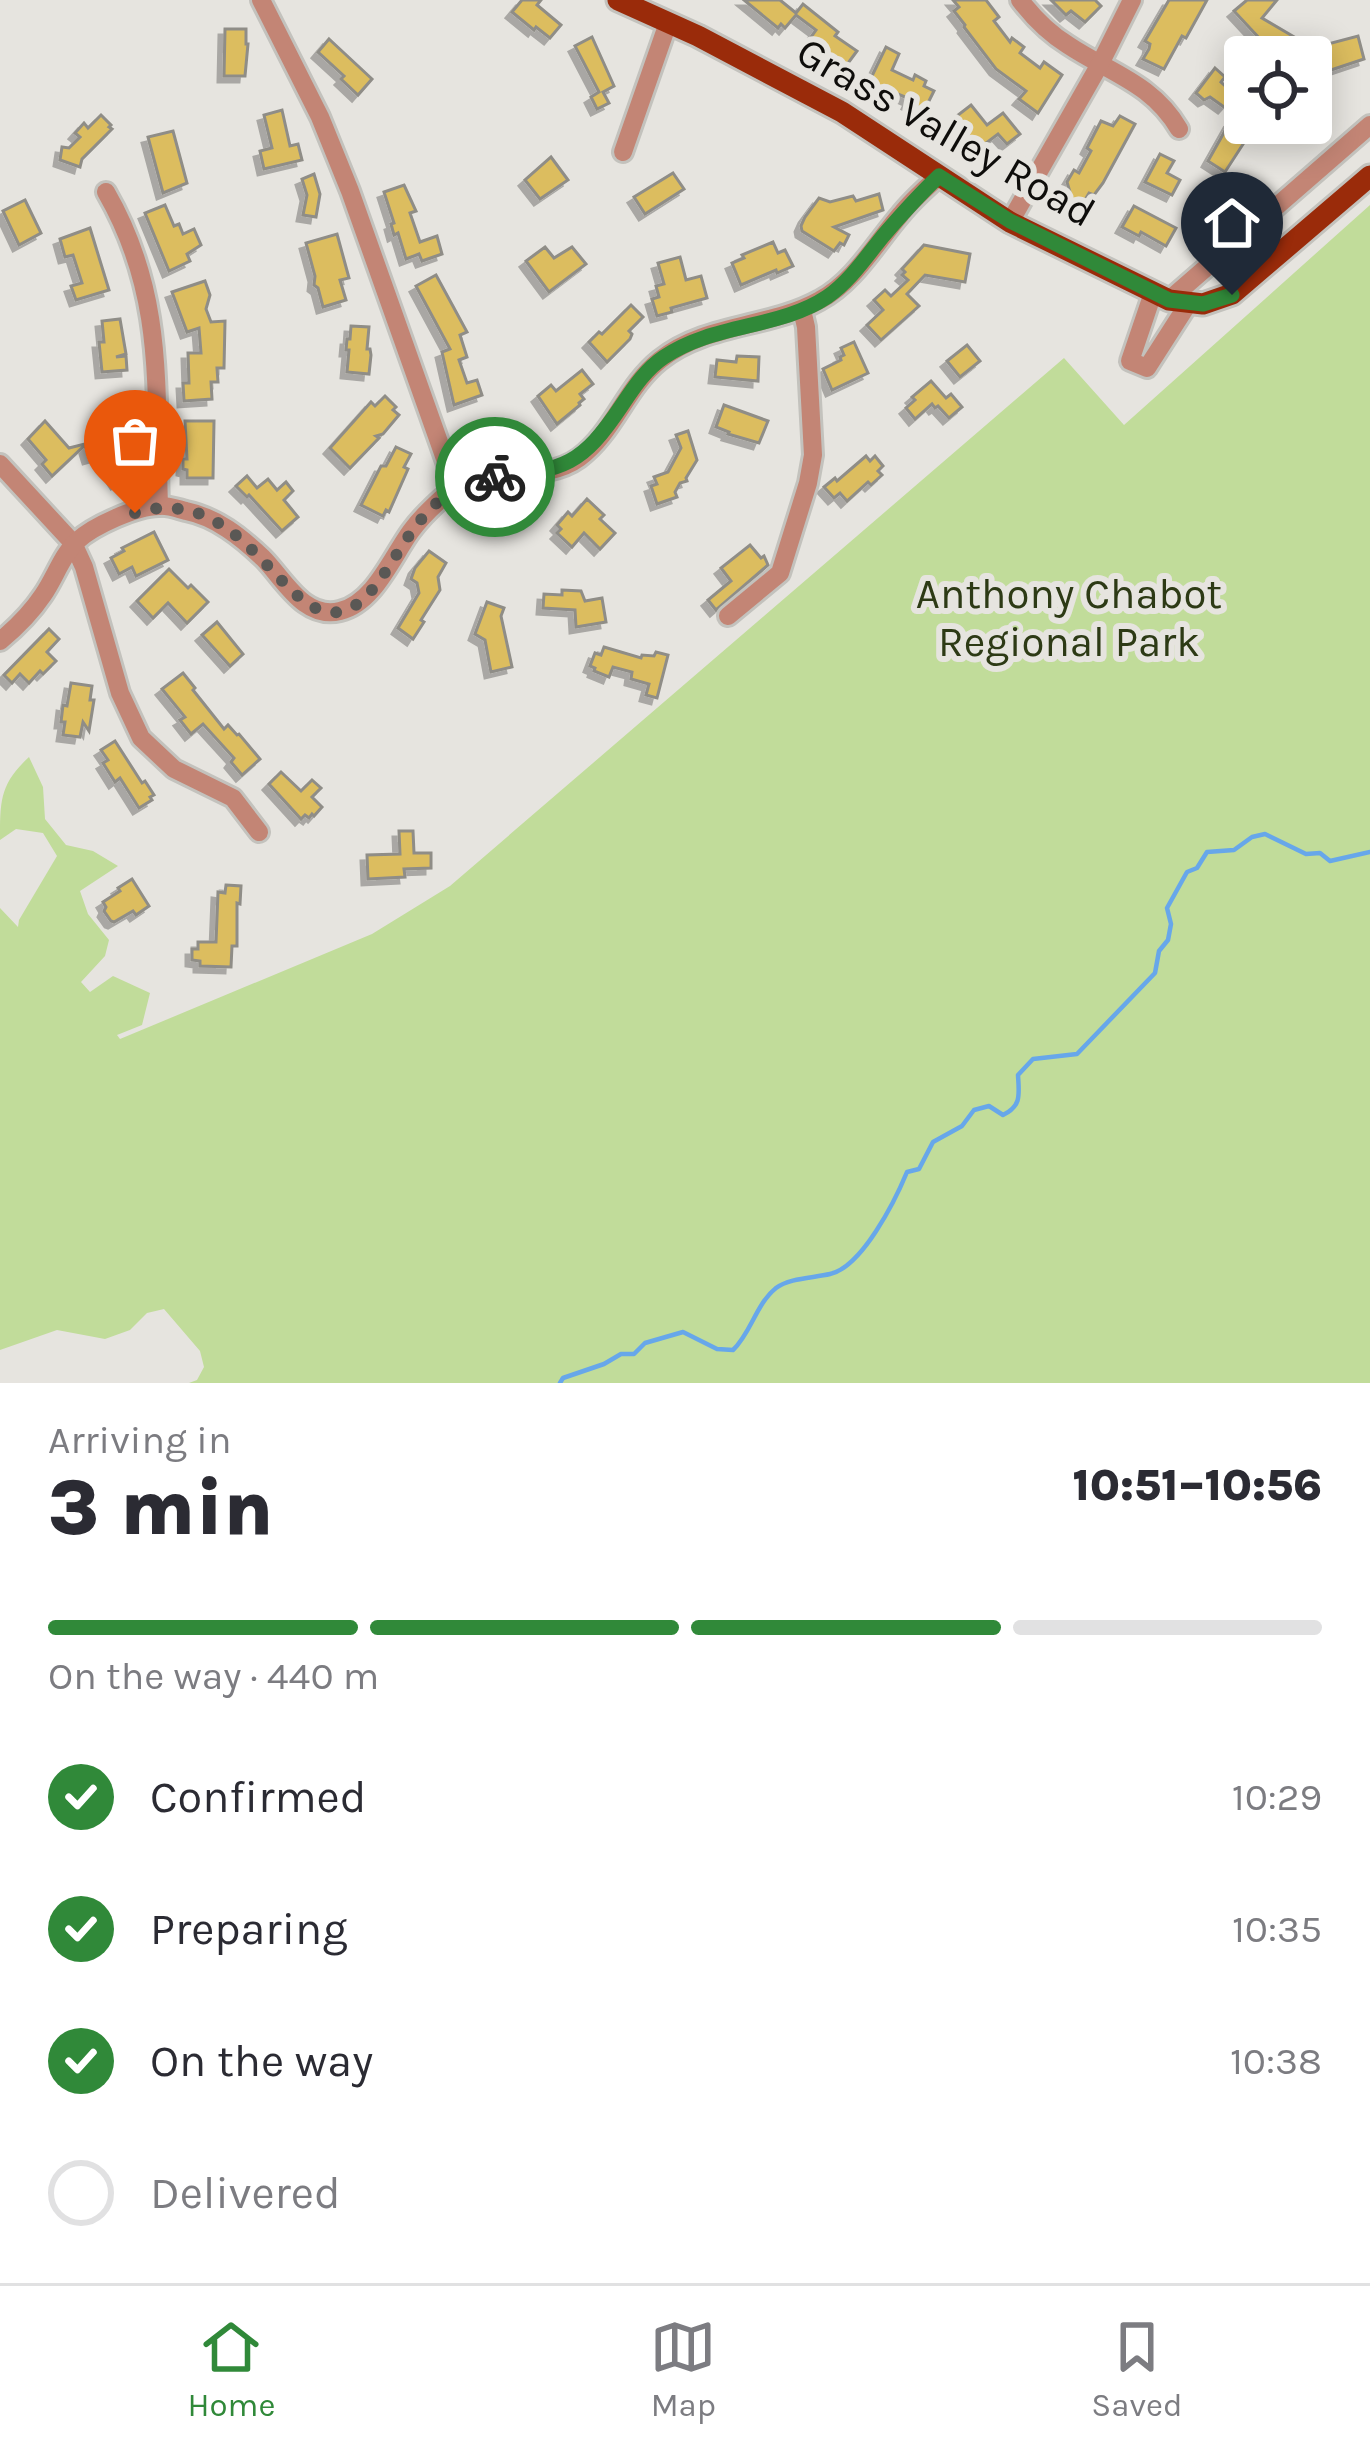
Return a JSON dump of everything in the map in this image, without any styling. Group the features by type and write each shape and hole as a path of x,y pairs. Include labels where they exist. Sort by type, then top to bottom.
{"main road":[{"name":"Grass Valley Road","path":"618,0 842,112 1010,221 1170,299"},
{"path":"1170,299 1203,304 1232,295 1370,176"}],"street":[{"path":"261,0 320,117 350,191 455,488"},
{"path":"1020,0 1064,44 1144,88 1167,108 1179,129"},
{"path":"1010,221 1132,0"},
{"path":"623,152 668,23"},
{"path":"1170,299 1370,125"},
{"path":"0,641 43,596 74,543 111,520 159,506 194,512 227,527 316,610 337,612 353,606 368,595 430,508 455,488 485,478 556,468 578,459 603,434 640,378 663,357 705,335 802,310 827,296 939,176"},
{"path":"106,192 138,264 155,342 159,506"},
{"path":"728,616 780,573 808,483 813,455 802,310"},
{"path":"0,464 74,543 120,693 141,738 174,769 233,798 259,832"}],"green space":[{"name":"Anthony Chabot Regional Park","path":"1370,205 1370,1383 189,1383 197,1380 204,1367 200,1351 164,1309 147,1313 130,1330 105,1339 57,1330 0,1350 0,908 18,927 57,856 43,833 16,829 0,840 4,794 29,757 43,787 45,819 66,845 93,851 118,866 80,891 88,914 109,940 105,956 81,982 90,992 113,976 150,993 142,1025 117,1035 120,1039 372,934 450,886 1064,358 1124,425"}],"building":[{"path":"522,0 541,0 537,5 561,25 550,38 512,12"},
{"path":"744,0 780,0 796,13 803,4 857,51 843,70 806,44 816,30 796,15 785,28 781,24 778,28"},
{"path":"953,0 986,0 1010,42 1012,38 1024,47 1020,53 1040,68 1044,62 1062,75 1038,113 1019,99 1026,91 996,69 964,27"},
{"path":"1051,0 1095,0 1101,6 1085,22 1071,11 1066,15"},
{"path":"1169,0 1207,0 1164,69 1143,59 1150,44 1145,41"},
{"path":"1247,0 1277,0 1262,18 1293,36 1257,36 1234,11"},
{"path":"225,29 246,29 245,76 224,76"},
{"path":"1358,36 1364,59 1332,70 1332,43"},
{"path":"592,37 614,86 603,92 609,103 597,109 591,97 599,92 575,46"},
{"path":"329,39 372,79 358,95 318,52"},
{"path":"886,47 899,54 892,70 913,80 915,75 934,91 924,111 908,103 910,99 869,82"},
{"path":"1215,68 1224,76 1224,107 1196,93"},
{"path":"971,105 987,125 1003,113 1020,134 1007,144 998,134 981,147 974,138 963,141 949,122"},
{"path":"282,110 290,146 298,144 302,160 264,169 260,151 272,148 264,115"},
{"path":"101,115 112,129 82,159 80,167 60,160 62,147 69,148 80,137 75,133 84,123 88,128"},
{"path":"1120,116 1135,124 1103,183 1094,195 1089,193 1079,210 1065,202 1070,192 1067,182 1074,170 1079,173 1101,121 1113,126"},
{"path":"173,131 187,183 163,193 148,137"},
{"path":"1224,133 1224,144 1243,144 1225,172 1208,161"},
{"path":"1160,154 1174,161 1167,173 1180,180 1172,195 1145,182"},
{"path":"551,157 568,180 540,199 525,180"},
{"path":"673,173 684,189 645,214 634,197"},
{"path":"314,174 320,194 316,217 303,215 307,195 302,179"},
{"path":"404,185 416,211 410,213 420,242 437,236 442,254 422,261 419,254 406,259 398,233 394,235 384,192"},
{"path":"879,194 883,210 834,227 849,235 834,251 802,231 805,217 819,198 830,202 853,196 856,201"},
{"path":"25,200 41,233 19,245 3,211"},
{"path":"165,205 174,226 179,224 183,234 194,229 201,245 187,254 190,261 169,271 145,213"},
{"path":"1134,206 1176,228 1166,246 1122,227"},
{"path":"90,228 109,290 76,300 71,286 82,283 73,255 65,257 60,239"},
{"path":"337,234 349,278 340,280 346,300 323,307 306,243"},
{"path":"773,242 778,253 785,250 793,266 741,285 732,263"},
{"path":"924,245 970,254 965,282 925,275 907,294 919,306 881,340 867,325 883,310 874,300 885,290 891,296 908,280 902,269"},
{"path":"545,247 554,258 572,247 586,264 549,292 526,261"},
{"path":"680,257 686,280 701,276 707,298 657,316 652,299 659,297 656,286 664,284 658,263"},
{"path":"436,275 467,332 460,335 467,357 459,360 467,383 477,380 482,395 454,405 442,352 450,349 416,286"},
{"path":"205,281 211,322 225,321 224,368 217,368 218,382 211,382 212,399 184,401 188,353 201,353 199,328 187,332 172,292"},
{"path":"631,305 643,317 607,362 589,342"},
{"path":"120,319 126,354 116,357 126,356 127,370 102,372 102,321"},
{"path":"351,326 369,327 369,374 347,372"},
{"path":"854,342 868,373 832,390 823,369 841,360 841,348"},
{"path":"967,345 980,361 960,377 947,361"},
{"path":"737,356 759,357 758,381 715,377 717,360 736,362"},
{"path":"582,370 593,384 580,394 584,399 580,405 557,424 538,396 551,385 556,391"},
{"path":"931,381 962,407 949,418 932,404 915,419 906,408"},
{"path":"385,396 399,415 350,468 330,448 371,402 375,406"},
{"path":"724,405 768,421 759,443 716,427"},
{"path":"122,419 130,428 115,440 131,474 117,483 99,455 89,458 85,445 52,476 42,464 46,460 28,439 45,421 69,448 85,444"},
{"path":"185,421 214,421 213,478 187,478 183,469"},
{"path":"688,431 697,460 687,481 675,492 677,497 657,504 651,486 657,484 654,477 668,472 681,448 676,435"},
{"path":"396,447 411,454 389,512 383,516 361,505"},
{"path":"866,456 870,461 875,456 883,466 878,471 882,475 847,501 840,493 834,498 824,487"},
{"path":"247,476 257,488 268,479 277,490 286,482 293,491 284,500 298,517 282,531 236,486"},
{"path":"587,499 615,533 600,549 584,533 572,547 557,533 561,529 557,525 568,512 572,516"},
{"path":"154,532 168,560 136,576 132,567 119,574 111,558"},
{"path":"750,545 768,565 716,610 708,600 731,581 721,568"},
{"path":"429,551 446,563 438,577 440,590 413,639 398,628 419,593 411,579 415,568"},
{"path":"169,569 208,602 187,623 168,603 153,618 137,601"},
{"path":"562,590 581,591 585,601 602,598 606,622 576,627 575,610 543,608 544,594 562,595"},
{"path":"487,602 504,608 501,616 512,667 491,672 485,640 475,634"},
{"path":"217,622 243,654 230,666 202,635"},
{"path":"49,629 59,639 47,652 56,661 29,683 20,674 12,683 4,675"},
{"path":"604,647 641,658 656,652 668,655 657,698 646,695 649,684 631,679 632,672 613,667 609,677 594,671 590,666 595,653 601,655"},
{"path":"183,673 224,729 228,725 239,734 260,759 242,775 231,762 234,758 203,724 191,734 180,720 185,717 162,689"},
{"path":"71,683 92,686 89,731 83,722 80,737 63,735 63,705 67,706"},
{"path":"115,741 154,795 139,808 120,778 115,782 103,763 108,760 101,750"},
{"path":"281,772 301,791 312,780 321,788 312,797 322,807 314,816 301,819 269,784"},
{"path":"399,831 413,831 414,853 431,853 431,868 404,869 405,877 368,879 367,855 400,854"},
{"path":"132,879 149,906 111,921 103,902"},
{"path":"226,885 241,886 231,967 200,966 200,961 192,960 192,949 198,949 198,942 216,942 218,892 225,893"}],"waterway":[{"path":"560,1383 621,1354 634,1354 645,1343 683,1332 717,1349 733,1350 776,1288 842,1269 876,1231 907,1172 919,1169 933,1142 962,1126 974,1110 989,1106 1003,1115 1014,1108 1018,1075 1033,1059 1077,1054 1155,973 1171,924 1167,908 1187,872 1197,868 1207,852 1234,850 1265,834 1330,861 1370,852"}],"way so far":[{"path":"135,513 159,506 194,512 227,527 298,598 316,610 337,612 368,595 430,508 455,488 495,477"}],"route":[{"path":"495,477 538,472 578,459 603,434 640,378 663,357 705,335 802,310 827,296 939,176 1010,221 1169,300 1203,304 1232,295"}]}
